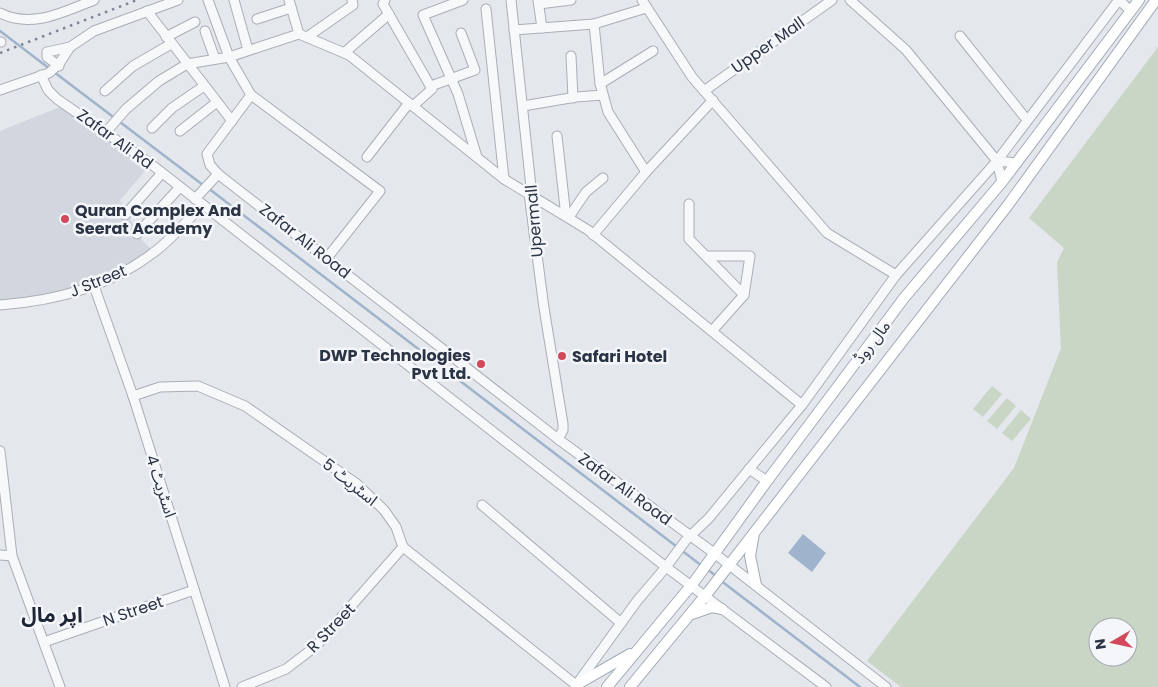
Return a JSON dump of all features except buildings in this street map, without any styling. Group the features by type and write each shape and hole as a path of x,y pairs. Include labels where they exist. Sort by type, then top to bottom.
{"main road":[{"name":"مال روڈ","path":"607,687 635,651 693,584 767,481 904,298 1002,182 1139,0"},
{"name":"مال روڈ","path":"630,687 707,593 1008,205 1156,0"},
{"path":"754,532 750,556 756,586"},
{"path":"689,615 703,609 722,609"},
{"path":"576,686 635,651"}],"street":[{"path":"0,13 14,19 33,21 94,0"},
{"path":"0,90 51,70 70,46 94,31 178,0"},
{"path":"208,0 229,57 251,95 380,191 327,258"},
{"path":"234,0 248,50"},
{"path":"107,131 126,109 159,81 187,64 229,57 248,50 303,36 353,5 352,0"},
{"path":"367,157 411,105 432,89 383,4 385,0"},
{"path":"463,0 423,15 458,94 477,157"},
{"name":"Upermall","path":"511,0 531,187 529,194 544,308 563,424 563,430 558,439"},
{"path":"542,28 538,2 571,0"},
{"name":"Upper Mall","path":"704,91 832,0"},
{"path":"850,0 906,50 997,161 1002,182"},
{"path":"576,686 637,601 802,404 896,275 997,161 1118,0 1131,11"},
{"path":"257,19 290,4 303,36 344,53 504,179 565,215 594,235 802,404"},
{"path":"514,30 594,24 644,4 692,77 827,233 896,275"},
{"path":"1147,14 1158,6"},
{"path":"486,9 504,179"},
{"path":"146,11 232,121"},
{"path":"344,53 389,14"},
{"path":"105,91 133,66 195,22"},
{"path":"594,24 600,84 608,112 646,172"},
{"path":"206,30 215,59"},
{"path":"430,86 475,70 461,33"},
{"path":"960,36 1027,120"},
{"name":"Zafar Ali Rd","path":"70,46 47,52 51,70 48,90 107,131 195,199"},
{"path":"600,84 653,51"},
{"path":"571,56 573,98"},
{"path":"152,128 172,108 204,86"},
{"path":"251,95 207,154 210,165 216,175 195,199 668,565 707,593 722,609 826,687"},
{"path":"523,106 603,95"},
{"path":"594,235 646,172 713,100"},
{"path":"180,130 217,102"},
{"path":"557,136 565,215"},
{"path":"997,161 1016,163"},
{"path":"125,215 162,172"},
{"name":"Zafar Ali Road","path":"216,175 327,258 712,558 756,586 886,687"},
{"path":"565,215 586,192 603,178"},
{"path":"137,234 180,187"},
{"path":"689,204 689,238 744,295"},
{"name":"J Street","path":"0,305 24,303 94,286 118,277 155,252 202,205"},
{"path":"707,256 750,256 744,295 712,332"},
{"name":"اسٹریٹ 4","path":"94,286 132,396 225,687"},
{"name":"اسٹریٹ 5","path":"132,396 160,388 198,386 245,406 357,484 384,510 396,527 403,547 576,686"},
{"path":"0,451 12,556 60,687"},
{"path":"749,469 767,481"},
{"path":"482,505 621,623"},
{"name":"R Street","path":"242,687 286,669 316,646 403,547"},
{"path":"0,556 12,556"},
{"name":"N Street","path":"44,642 194,590"}],"shaded area":[{"name":"Quran Complex And Seerat Academy","path":"70,103 151,164 120,200 141,239 155,253 94,286 0,304 0,131"}],"green space":[{"path":"1158,47 1158,687 901,687 867,661 1014,468 1061,348 1057,262 1064,248 1029,218"},
{"path":"992,386 1002,394 983,417 973,409"},
{"path":"1007,398 1016,406 997,429 987,421"},
{"path":"1021,410 1031,419 1012,441 1002,433"}],"water":[{"path":"803,534 826,553 812,572 788,553"}],"waterway":[{"path":"0,31 50,69"},
{"path":"54,72 203,185"},
{"path":"208,188 702,566"},
{"path":"707,569 716,576"},
{"path":"720,580 860,687"}],"railway":[{"path":"0,53 137,0"}],"place":[{"name":"Quran Complex And Seerat Academy","path":"65,219"},
{"name":"Safari Hotel","path":"562,356"},
{"name":"DWP Technologies Pvt Ltd.","path":"481,364"}],"district":[{"name":"اپر مال","path":"52,614"}]}
